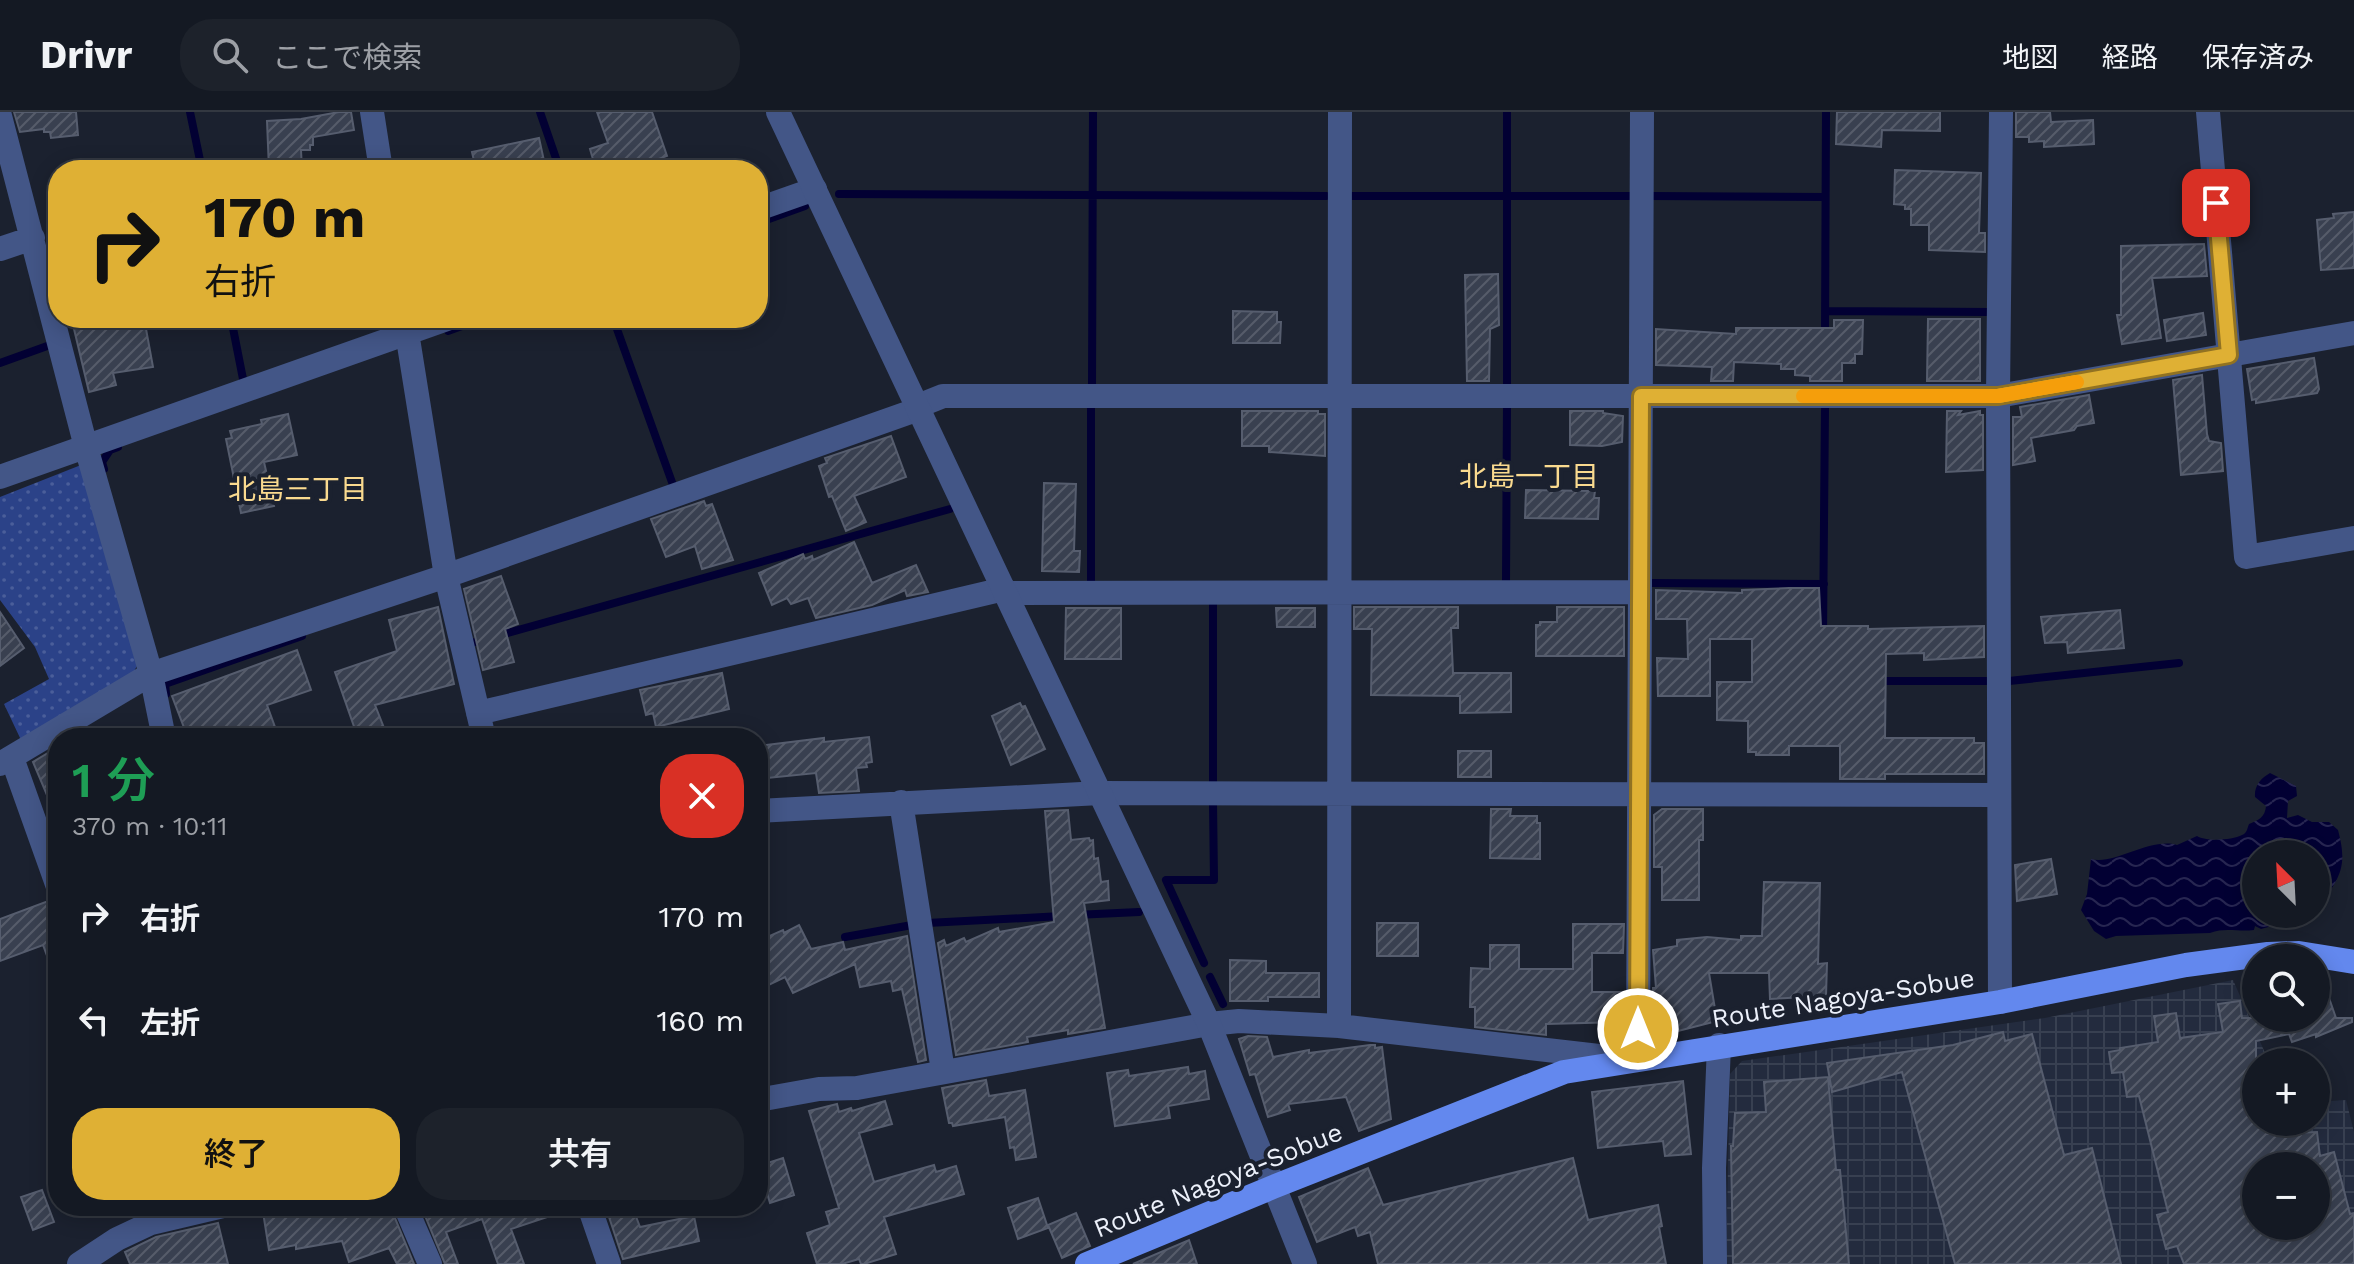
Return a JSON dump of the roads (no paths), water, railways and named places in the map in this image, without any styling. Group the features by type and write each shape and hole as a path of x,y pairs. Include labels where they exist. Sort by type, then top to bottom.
{"main road":[{"name":"Route Nagoya-Sobue","path":"1087,1264 1552,1077 1635,1059 2000,1002 2186,965 2299,953 2354,962"}],"street":[{"path":"372,112 379,160"},
{"path":"778,112 1209,1024 1305,1264"},
{"path":"1339,1026 1340,112"},
{"path":"768,1098 819,1089 857,1088 1239,1021 1339,1026 1635,1059 1640,794 1642,112"},
{"path":"2000,1002 1998,396 2001,112"},
{"path":"2208,112 2246,557 2354,538"},
{"path":"0,116 48,297"},
{"path":"768,205 815,189"},
{"path":"0,249 33,238"},
{"path":"56,328 86,447 151,674 162,728"},
{"path":"0,477 401,328"},
{"path":"406,328 446,576 482,728"},
{"path":"61,728 151,674 446,576 918,408 943,396 1998,396 2354,333"},
{"path":"478,713 1005,591 1640,592"},
{"path":"48,736 6,761 48,863"},
{"path":"768,810 1100,793 1998,795"},
{"path":"901,802 943,1071"},
{"path":"1715,1264 1714,1168 1719,1045"},
{"path":"79,1264 117,1239 151,1223 181,1216"},
{"path":"409,1216 430,1264"},
{"path":"592,1216 609,1264"}],"water":[{"path":"2270,773 2296,786 2297,796 2288,801 2287,818 2298,815 2312,822 2329,822 2338,830 2342,865 2330,890 2330,840 2242,840 2242,928 2254,930 2106,939 2094,931 2081,910 2087,894 2091,859 2110,859 2155,845 2177,845 2197,836 2220,840 2242,835 2249,824 2264,813 2266,806 2255,797 2255,793"}],"waterway":[{"path":"190,112 200,160"},
{"path":"540,112 557,160"},
{"path":"1092,387 1093,112"},
{"path":"1507,112 1507,386"},
{"path":"1825,335 1826,112"},
{"path":"839,194 1326,196"},
{"path":"1348,196 1631,196"},
{"path":"1649,196 1825,197"},
{"path":"768,219 805,206"},
{"path":"1825,311 1990,312"},
{"path":"233,328 243,379"},
{"path":"448,331 456,328"},
{"path":"617,328 673,485"},
{"path":"0,363 50,345"},
{"path":"1506,583 1507,404"},
{"path":"1091,405 1091,582"},
{"path":"1823,636 1825,407"},
{"path":"104,469 102,462 110,450 118,447"},
{"path":"472,643 950,509"},
{"path":"1649,583 1824,584"},
{"path":"1213,598 1213,782"},
{"path":"166,694 165,684 302,636"},
{"path":"2009,681 2179,663"},
{"path":"1875,681 1986,681"},
{"path":"1204,963 1166,880 1214,880 1213,803"},
{"path":"1075,915 1139,912"},
{"path":"927,923 1062,916"},
{"path":"845,937 912,925"},
{"path":"1210,977 1223,1004"}],"district":[{"name":"北島一丁目","path":"1529,476"},
{"name":"北島三丁目","path":"298,489"}]}
